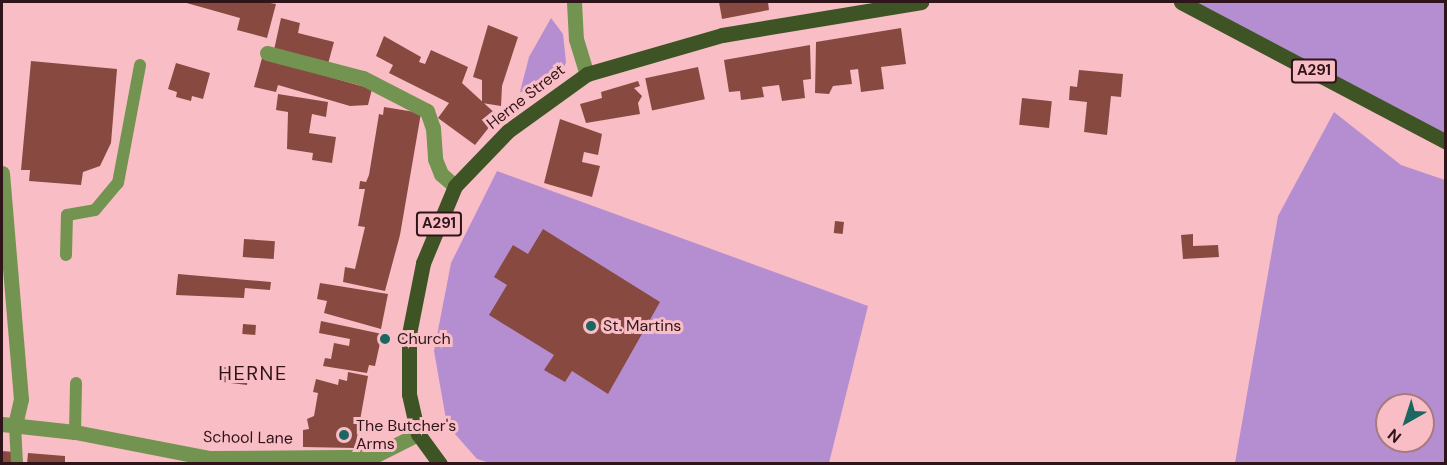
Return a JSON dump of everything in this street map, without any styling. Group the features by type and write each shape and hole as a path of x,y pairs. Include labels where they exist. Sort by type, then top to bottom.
{"main road":[{"name":"Herne Street","path":"440,464 418,434 409,394 409,334 423,264 455,186 508,131 586,74 722,35 921,2"},
{"name":"A291","path":"1181,2 1446,142"}],"street":[{"path":"574,2 576,39 586,74"},
{"path":"267,53 363,78 427,111 433,128 435,159 441,174 455,186"},
{"path":"2,173 21,399 8,425"},
{"name":"School Lane","path":"8,425 75,432 209,458 372,457 418,434"}],"lane":[{"path":"66,255 67,215 95,210 118,183 140,65"},
{"path":"75,432 76,383"},
{"path":"8,425 17,464"}],"shaded area":[{"path":"1193,2 1445,2 1445,142"},
{"path":"551,18 563,34 566,62 562,74 546,89 520,92 529,57"},
{"path":"1334,112 1401,165 1445,180 1445,463 1235,463 1278,216"},
{"path":"497,171 868,306 829,463 490,463 477,459 447,425 434,351 451,263"}],"building":[{"path":"183,2 276,4 267,38 237,30 240,18"},
{"path":"719,2 768,2 769,10 722,19"},
{"path":"281,18 300,23 298,33 334,42 328,64 274,50"},
{"path":"488,25 518,37 502,86 501,106 482,103 482,80 473,77"},
{"path":"901,28 906,64 881,67 884,89 861,92 858,69 850,70 852,84 833,86 829,94 815,93 816,42"},
{"path":"384,36 421,57 419,62 425,64 431,50 468,67 462,83 498,116 475,145 438,118 449,103 389,73 393,65 376,56"},
{"path":"810,45 811,79 803,80 805,98 782,101 779,85 762,87 764,97 741,100 740,91 729,92 724,60"},
{"path":"262,58 372,89 368,105 350,106 278,85 276,92 254,87"},
{"path":"31,61 117,69 111,143 100,166 83,172 81,185 29,181 30,170 21,170"},
{"path":"176,63 210,73 203,99 192,96 191,101 176,97 177,92 168,89"},
{"path":"698,67 705,99 652,111 645,78"},
{"path":"1079,70 1123,74 1121,97 1111,96 1107,135 1084,132 1087,102 1069,100 1070,86 1077,87"},
{"path":"638,81 640,86 634,88 642,96 638,103 640,114 586,123 580,104 602,98 601,92"},
{"path":"278,94 328,102 326,117 312,114 309,133 336,137 332,163 312,160 313,153 287,149 288,112 276,110"},
{"path":"1022,98 1052,101 1049,128 1019,125"},
{"path":"384,107 421,113 400,235 385,291 343,282 345,267 355,269 365,227 358,226 365,189 359,189 360,181 366,182 369,175 379,114 383,115"},
{"path":"560,119 602,134 598,155 584,152 582,162 600,166 592,197 544,183"},
{"path":"835,221 844,222 843,234 834,233"},
{"path":"543,229 660,302 608,394 572,371 565,382 544,370 554,355 489,315 507,285 494,277 513,245 528,254"},
{"path":"1193,234 1193,246 1218,245 1219,257 1183,259 1181,235"},
{"path":"244,239 275,241 274,259 243,257"},
{"path":"178,274 271,282 270,290 245,288 244,298 176,295"},
{"path":"320,283 388,294 381,329 324,313 327,301 317,299"},
{"path":"321,321 382,334 375,366 369,365 367,373 323,366 325,358 331,359 334,343 349,346 350,339 319,333"},
{"path":"243,324 256,325 255,335 242,334"},
{"path":"224,367 249,370 247,385 222,382"},
{"path":"348,372 368,376 355,448 303,447 303,430 309,429 307,419 314,416 318,393 313,392 316,379 338,385 339,379 347,381"},
{"path":"2,451 14,452 13,464 2,464"},
{"path":"28,453 65,456 65,464 27,464"}],"place":[{"name":"St. Martins","path":"591,326"},
{"name":"Church","path":"385,339"},
{"name":"The Butcher's Arms","path":"344,435"}],"district":[{"name":"HERNE","path":"253,373"}]}
